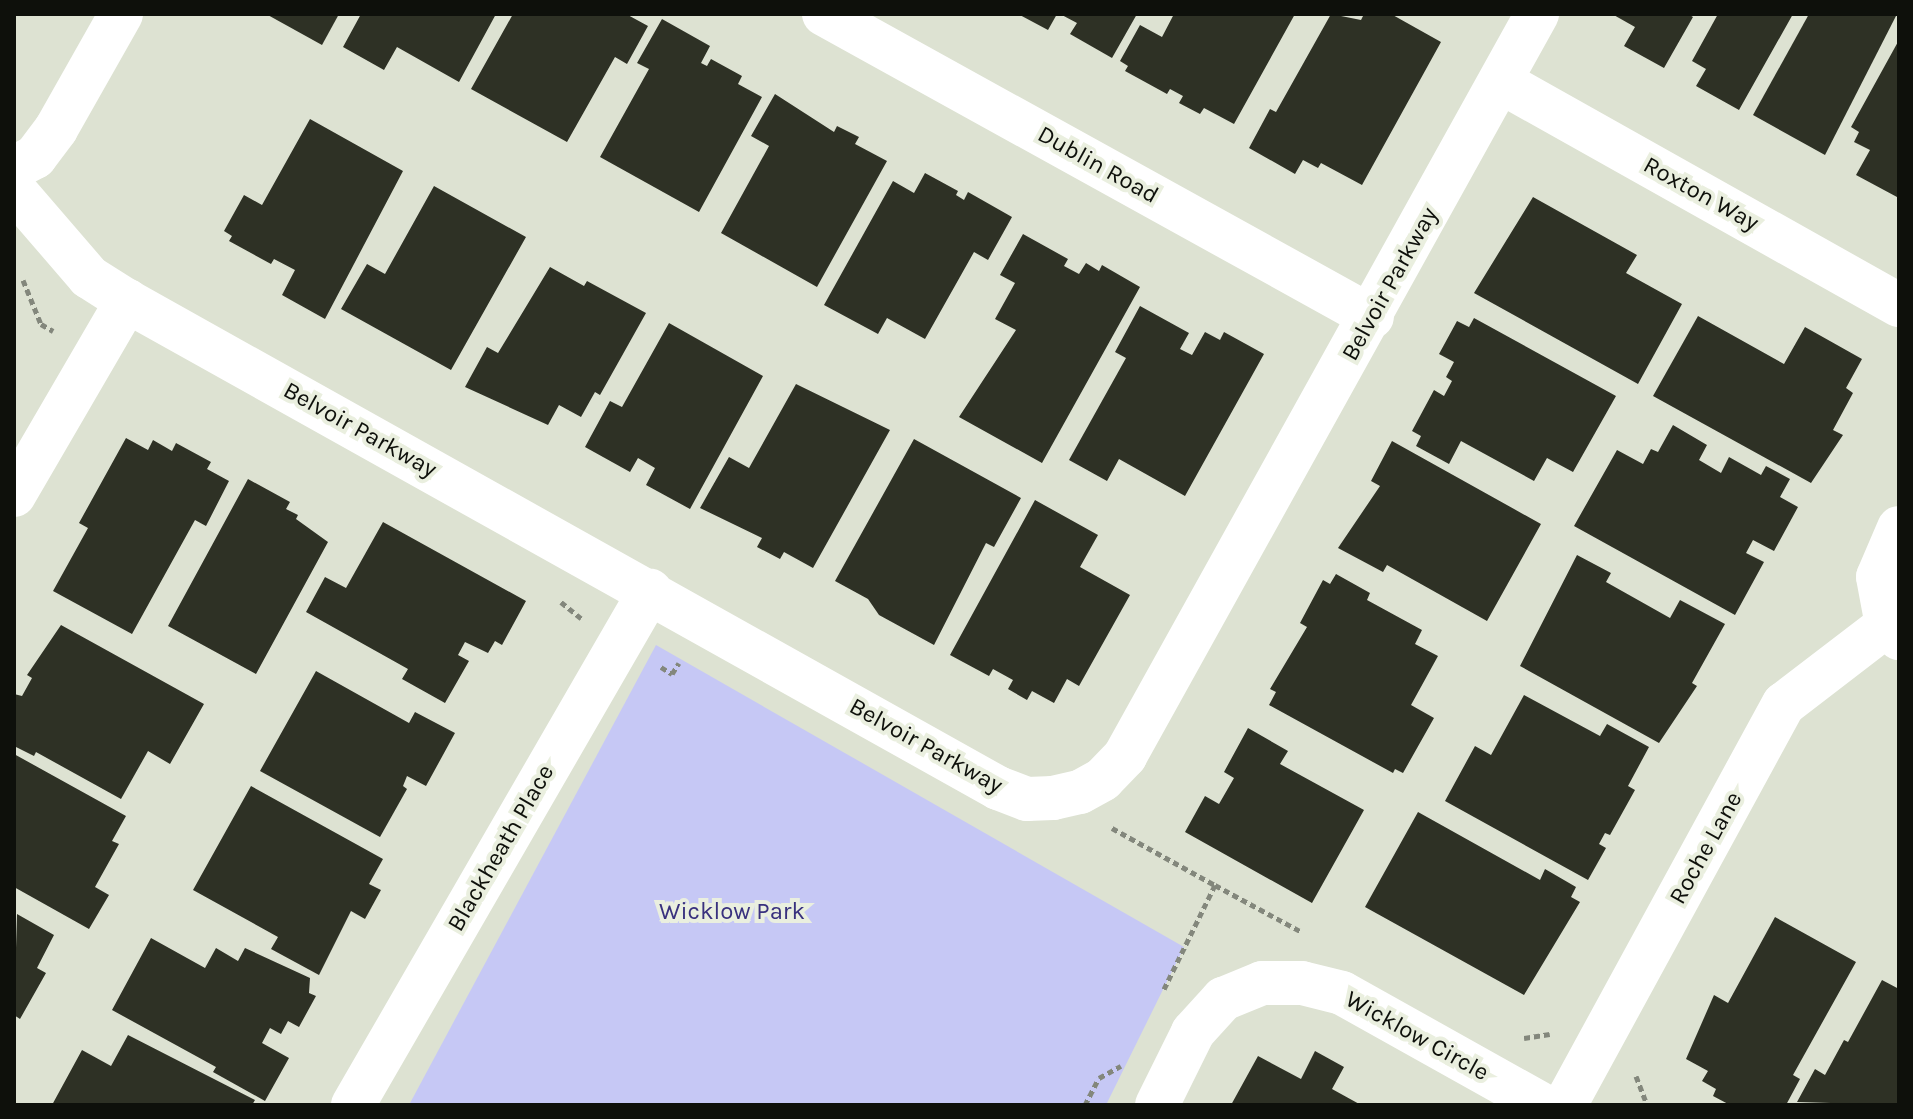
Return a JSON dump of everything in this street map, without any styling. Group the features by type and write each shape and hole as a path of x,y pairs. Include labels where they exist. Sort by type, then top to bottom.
{"street":[{"path":"14,168 35,157 56,129 121,14"},
{"name":"Dublin Road","path":"824,14 1372,317"},
{"name":"Belvoir Parkway","path":"14,190 89,277 127,301 998,788 1027,799 1080,792 1125,756 1503,83 1537,14"},
{"name":"Roxton Way","path":"1503,83 1899,305"},
{"path":"14,495 127,301"},
{"path":"1893,631 1878,577 1899,528"},
{"name":"Blackheath Place","path":"353,1105 650,591"},
{"name":"Roche Lane","path":"1565,1105 1784,704 1893,631"},
{"name":"Wicklow Circle","path":"1157,1105 1193,1032 1223,999 1262,983 1302,983 1342,993 1542,1105"}],"green space":[{"name":"Wicklow Park","path":"656,645 1184,947 1106,1105 409,1105"}],"building":[{"path":"266,14 339,14 322,45"},
{"path":"361,14 496,14 459,82 397,47 384,70 343,47"},
{"path":"513,14 626,14 648,26 627,64 615,57 567,142 471,89"},
{"path":"1018,14 1057,14 1048,30"},
{"path":"1060,14 1137,14 1112,58 1070,34 1077,23"},
{"path":"1174,14 1295,14 1234,124 1204,108 1200,114 1179,103 1183,96 1170,89 1167,94 1125,71 1128,66 1120,61 1140,25 1162,37"},
{"path":"1331,14 1361,20 1364,14 1391,14 1441,42 1362,185 1321,163 1318,168 1303,160 1295,174 1249,148 1270,109 1276,112"},
{"path":"1612,14 1688,14 1693,17 1664,68 1624,46 1635,27"},
{"path":"1718,14 1793,14 1739,110 1696,86 1706,69 1692,61"},
{"path":"1809,14 1897,14 1825,155 1753,115"},
{"path":"662,19 710,46 701,63 707,66 711,59 742,76 738,84 762,97 699,212 600,157 649,69 637,63"},
{"path":"1899,40 1897,197 1856,175 1870,150 1854,142 1859,132 1851,127"},
{"path":"775,94 834,132 837,126 859,137 855,144 887,161 817,287 721,233 769,146 751,136"},
{"path":"310,119 403,171 325,319 282,295 295,270 274,259 271,264 229,241 232,236 224,231 244,195 262,205"},
{"path":"925,173 958,191 956,195 964,200 968,192 1012,217 988,260 974,252 925,339 887,318 878,334 824,305 893,181 914,193"},
{"path":"434,186 526,237 451,370 341,309 367,264 385,274"},
{"path":"1533,197 1637,255 1626,273 1682,304 1638,384 1474,293"},
{"path":"1023,234 1068,259 1064,266 1079,274 1086,263 1099,271 1102,265 1140,287 1042,463 959,417 1016,330 995,319 1015,283 1000,275"},
{"path":"550,267 584,286 587,281 646,313 600,395 595,392 581,417 559,405 548,425 465,387 487,347 498,353"},
{"path":"1140,306 1189,333 1180,349 1192,355 1205,332 1220,340 1224,332 1264,354 1185,496 1119,459 1107,481 1069,460 1126,358 1115,352"},
{"path":"1698,316 1784,364 1805,327 1862,359 1846,388 1853,393 1833,430 1843,435 1811,483 1653,396"},
{"path":"1474,318 1616,396 1573,472 1547,458 1534,481 1461,441 1449,464 1416,446 1421,436 1412,431 1434,390 1444,396 1452,381 1446,377 1454,362 1439,354 1457,321 1469,327"},
{"path":"669,323 763,376 690,509 646,485 655,468 638,458 630,472 585,447 610,401 622,407"},
{"path":"796,384 890,430 813,568 784,552 780,559 757,547 762,538 700,508 729,457 749,468"},
{"path":"1673,425 1707,445 1699,460 1721,473 1729,457 1761,475 1766,466 1790,479 1780,497 1798,507 1774,551 1753,540 1746,553 1764,562 1735,615 1574,526 1617,450 1643,464 1651,449 1658,452"},
{"path":"126,438 148,450 153,440 172,451 176,443 211,462 207,469 229,481 206,526 195,520 132,634 53,591 88,528 79,523"},
{"path":"914,439 1021,498 994,547 986,543 934,645 879,615 868,599 835,581"},
{"path":"1392,441 1541,524 1487,621 1387,565 1383,572 1338,548 1380,486 1371,481"},
{"path":"248,479 290,502 286,509 298,515 296,519 328,542 256,674 168,626"},
{"path":"1035,500 1098,535 1080,567 1130,595 1079,686 1067,679 1054,703 1032,691 1027,700 1008,689 1013,680 993,669 989,676 950,655"},
{"path":"383,522 526,601 502,645 495,641 488,653 465,642 458,655 469,661 445,703 402,679 408,669 306,612 325,577 346,588"},
{"path":"1577,555 1611,573 1606,582 1670,618 1680,600 1725,624 1692,683 1697,686 1659,743 1520,666"},
{"path":"1336,574 1370,593 1367,600 1422,630 1415,644 1438,656 1411,705 1434,718 1403,773 1395,769 1393,773 1269,705 1276,692 1270,689 1307,627 1300,623 1323,580 1330,584"},
{"path":"61,625 204,704 170,764 148,751 121,799 36,752 34,756 14,746 14,694 22,696 32,678 27,675"},
{"path":"316,671 409,723 415,712 455,733 426,786 407,776 403,786 407,789 380,837 260,771"},
{"path":"1524,695 1600,736 1607,724 1649,747 1628,786 1635,790 1610,835 1605,833 1599,844 1606,848 1588,880 1445,801 1475,746 1491,755"},
{"path":"1248,728 1288,751 1280,764 1364,810 1312,903 1185,832 1205,796 1219,804 1234,778 1224,772"},
{"path":"14,754 126,816 112,841 119,844 95,887 109,895 89,929 14,887"},
{"path":"251,786 383,859 369,884 381,890 365,919 351,911 319,975 271,949 278,937 193,890"},
{"path":"1418,812 1540,880 1545,869 1576,887 1571,897 1580,902 1524,995 1365,907"},
{"path":"17,914 54,935 37,968 46,973 20,1019 14,1015"},
{"path":"1775,917 1856,962 1793,1075 1800,1079 1786,1105 1730,1105 1713,1096 1716,1089 1702,1081 1708,1071 1686,1059 1714,995 1728,1003"},
{"path":"151,938 205,968 216,948 238,961 245,948 310,978 309,993 316,996 299,1027 288,1021 281,1034 270,1028 262,1043 289,1058 265,1101 213,1072 216,1067 112,1010"},
{"path":"1882,980 1899,989 1899,1105 1797,1102 1815,1069 1825,1075 1844,1040 1848,1042"},
{"path":"128,1035 255,1100 252,1105 52,1105 82,1050 111,1066"},
{"path":"1315,1051 1344,1067 1332,1089 1361,1105 1231,1105 1258,1056 1301,1079"}]}
